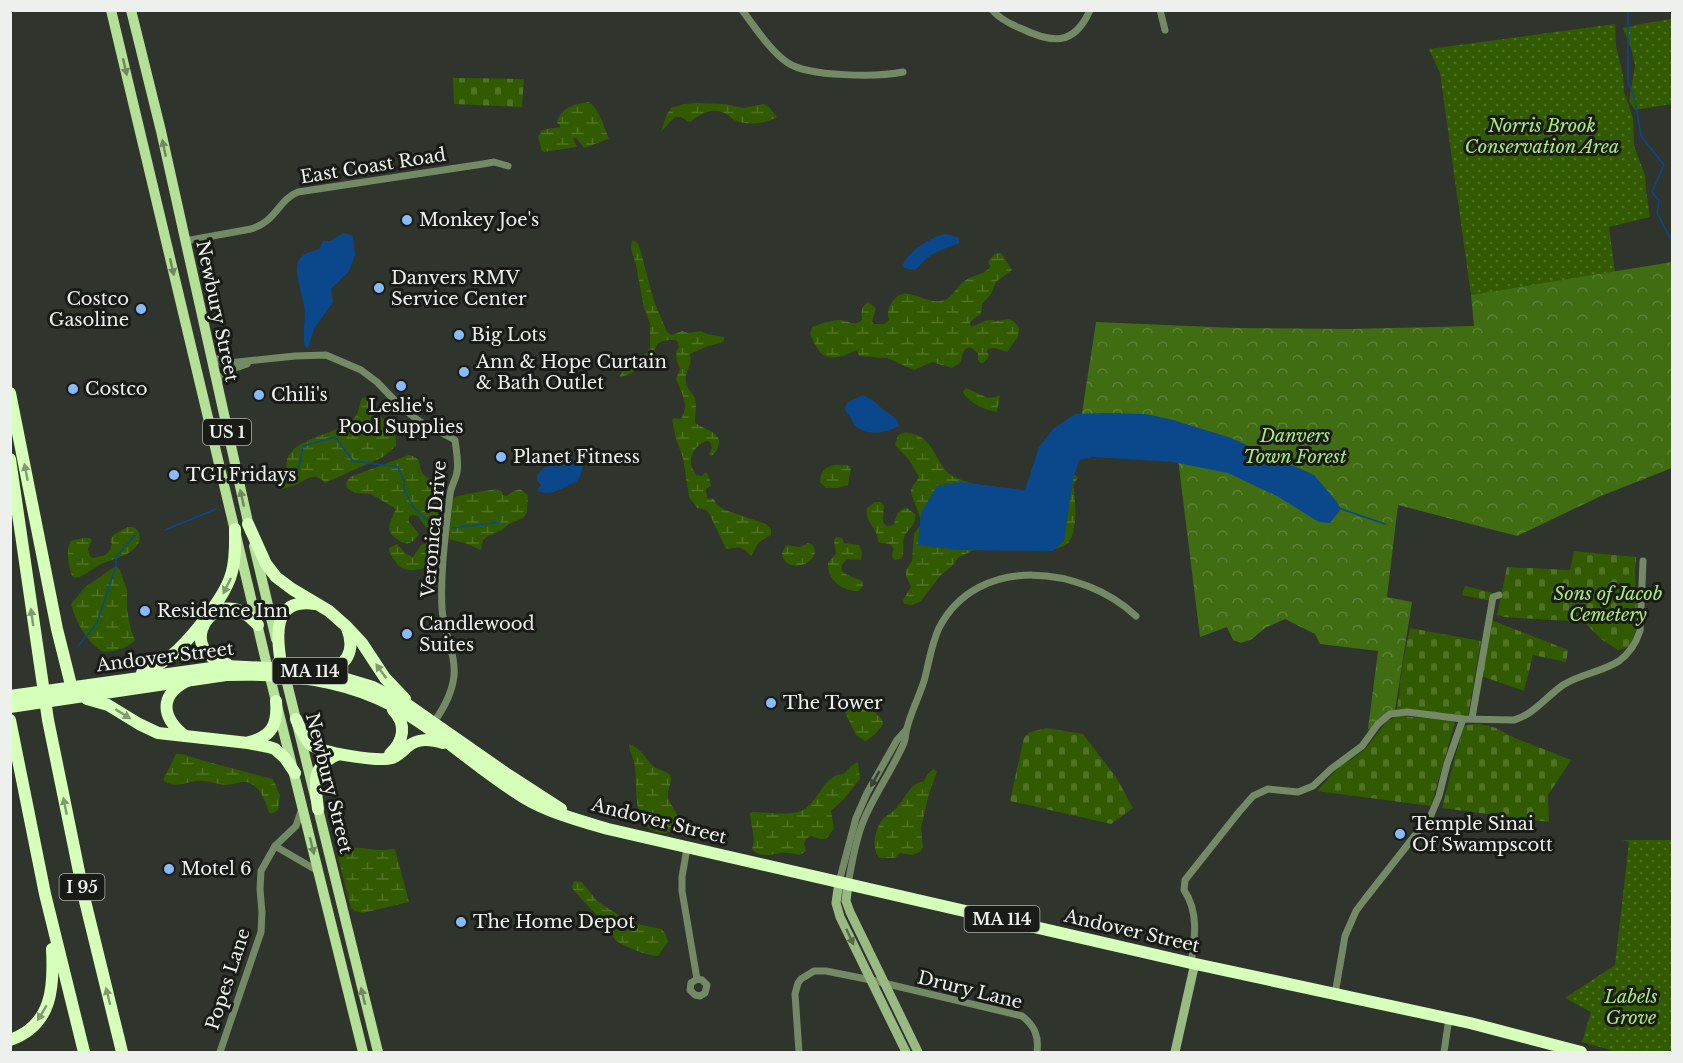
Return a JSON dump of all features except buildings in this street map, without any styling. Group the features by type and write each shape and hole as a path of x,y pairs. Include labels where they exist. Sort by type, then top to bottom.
{"highway":[{"path":"10,393 69,693 102,702 152,731 248,743 275,749 285,758 295,773"},
{"name":"I 95","path":"10,459 48,720 78,871 123,1053"},
{"path":"248,524 271,572 292,589 319,604 347,627 362,643 385,678 419,712"},
{"path":"116,681 141,673 165,661 178,650 217,603 227,586 233,569 235,529"},
{"path":"280,657 278,632 281,617 297,604 319,604"},
{"path":"240,666 219,662 208,656 201,643 202,629 213,614 226,608 243,612 258,625"},
{"path":"316,671 333,669 345,661 351,642 347,627"},
{"name":"Andover Street","path":"10,707 50,701 69,693 116,681 212,667 240,666 316,671 373,687 394,697 571,817"},
{"name":"Andover Street","path":"10,696 69,693 239,675 304,679 345,687 380,700 401,711 523,797 553,812 608,829 1193,963 1449,1018 1581,1053"},
{"path":"185,736 169,719 167,705 171,693 192,679"},
{"path":"380,700 392,708 401,720 403,732 398,746 389,756 382,759"},
{"path":"248,743 264,737 272,728 276,716 276,701"},
{"path":"296,719 310,744 339,754 382,759 393,757 412,743 423,740 435,741 455,748"},
{"name":"I 95","path":"11,722 45,894 84,1053"},
{"path":"318,809 316,786 318,770 326,761 339,754"},
{"path":"10,1040 27,1031 39,1020 47,1006 51,992 54,976 45,894"}],"main road":[{"name":"Newbury Street","path":"111,10 265,657 363,1053"},
{"name":"Newbury Street","path":"131,10 248,524 378,1053"},
{"path":"844,883 836,896 838,911 906,1053"},
{"path":"844,883 848,907 918,1053"},
{"path":"1175,1053 1193,963"}],"street":[{"path":"742,10 782,59 800,69 870,76 903,72"},
{"path":"992,10 1007,22 1050,40 1072,34 1082,26 1090,10"},
{"path":"1160,10 1165,30"},
{"name":"East Coast Road","path":"185,241 261,226 289,197 298,192 494,162 508,166"},
{"path":"210,355 221,362 228,363 258,361"},
{"name":"Veronica Drive","path":"258,361 326,355 342,361 361,370 377,382 400,406 419,421 455,440 458,458 457,473 451,490 442,609 454,674 448,698 434,722"},
{"path":"217,387 223,374 229,370 258,361"},
{"path":"1193,963 1195,926 1191,900 1184,890 1185,880 1253,796 1268,789 1298,792 1313,786 1331,769 1362,747 1377,724 1390,714 1407,712 1463,719 1520,719 1570,681 1617,662 1637,640 1640,631 1643,561"},
{"path":"844,883 864,821 904,744 906,730 923,683 934,640 946,616 955,606 984,585 1005,578 1028,575 1060,577 1084,584 1106,593 1136,616"},
{"path":"1472,718 1493,597 1499,595"},
{"path":"1335,994 1349,924 1365,899 1431,815 1463,719"},
{"name":"Popes Lane","path":"220,1053 261,932 259,876 275,846 296,826 301,800"},
{"path":"275,846 318,871"},
{"path":"687,848 682,891 697,979"},
{"name":"Drury Lane","path":"799,1053 795,993 801,979 814,972 871,980 1022,1016 1035,1030 1036,1053"},
{"path":"1444,1053 1449,1018"}],"green space":[{"path":"1672,19 1672,104 1635,110 1629,101 1635,65 1623,28"},
{"name":"Norris Brook Conservation Area","path":"1615,24 1616,46 1623,75 1624,92 1633,118 1634,146 1645,175 1650,217 1609,227 1615,272 1471,295 1440,73 1429,49"},
{"path":"453,78 524,79 522,107 454,104"},
{"path":"588,102 598,113 609,139 584,148 576,138 573,138 577,147 542,151 538,137 541,131 560,127 557,123 564,110"},
{"path":"697,103 724,104 744,108 763,104 769,107 777,117 750,124 734,120 721,112 712,111 690,122 682,117 675,117 661,132 671,108"},
{"path":"632,240 638,243 654,301 667,332 672,335 682,331 688,333 701,331 724,337 721,343 690,354 686,384 695,399 695,423 715,434 719,440 717,450 711,456 709,454 712,448 710,442 707,441 697,447 692,455 691,465 696,475 702,476 706,472 709,477 711,486 706,489 707,498 714,499 717,505 725,510 766,524 771,529 771,535 759,542 751,556 742,548 726,549 709,513 697,508 689,497 683,458 672,420 681,419 685,409 684,399 676,379 680,369 676,358 679,346 677,341 667,340 659,343 653,356 645,360 641,369 619,377 629,363 647,353 650,348 650,324 644,308 631,249"},
{"path":"1001,253 1012,270 996,282 991,294 982,304 981,314 970,323 971,326 988,320 1011,320 1019,328 1018,337 1007,352 994,348 988,349 988,358 983,363 978,360 978,353 970,347 964,351 960,363 952,368 932,362 914,370 887,358 859,356 857,350 833,358 820,352 810,334 812,327 828,322 841,320 859,322 862,320 863,308 868,302 876,308 872,322 884,324 889,320 888,313 892,302 898,296 910,294 930,300 945,300 963,282 987,270 990,267 988,261"},
{"name":"Danvers Town Forest","path":"1672,262 1672,468 1601,496 1517,536 1398,505 1387,597 1412,602 1395,710 1382,716 1371,730 1368,729 1378,651 1320,644 1315,634 1285,619 1241,643 1233,640 1227,627 1200,637 1177,451 1076,452 1096,322 1236,328 1350,329 1474,326 1471,295"},
{"path":"966,388 988,398 1000,396 997,412 983,408 970,400 963,393"},
{"path":"369,397 375,411 390,425 396,437 396,446 383,457 325,483 312,477 283,489 280,486 280,480 287,470 287,459 293,451 301,444 345,425 357,414 362,398"},
{"path":"906,432 924,439 944,469 953,476 971,483 1014,493 1020,494 1061,461 1078,478 1073,485 1075,515 1073,532 1067,544 1055,549 976,549 959,557 941,575 921,601 912,605 904,604 903,600 911,587 906,570 912,561 914,534 921,524 911,492 919,477 909,460 895,445 898,435"},
{"path":"409,455 417,458 425,476 438,481 442,500 437,534 425,526 418,516 412,515 409,517 409,522 419,534 414,541 406,544 394,537 389,530 396,509 371,494 355,493 347,488 346,483 350,477"},
{"path":"834,465 847,465 851,468 848,485 826,488 820,482 824,470"},
{"path":"496,489 502,491 506,496 520,489 528,495 527,513 523,518 488,536 483,540 481,550 449,539 453,499 457,496"},
{"path":"875,502 881,502 884,505 883,522 887,526 894,525 901,510 907,508 915,514 914,523 904,538 901,559 893,558 894,549 890,544 878,541 876,532 867,517 867,508"},
{"path":"128,527 136,528 139,533 140,540 133,550 101,564 82,576 75,578 72,576 68,553 71,541 90,538 92,540 88,549 93,558 105,555 110,550 113,535"},
{"path":"838,537 842,538 844,543 859,545 862,552 861,560 847,559 841,568 846,574 862,581 863,586 859,591 842,587 830,575 828,563 836,553 834,541"},
{"path":"426,543 433,551 435,562 425,568 414,570 408,570 399,565 389,548 397,544 406,554 413,557 421,545"},
{"path":"808,543 812,544 815,551 814,557 809,562 796,566 784,560 782,553 786,545 800,547"},
{"name":"Sons of Jacob Cemetery","path":"1574,551 1636,557 1637,621 1629,647 1618,650 1601,639 1584,622 1497,615 1507,567 1570,570"},
{"path":"116,566 120,570 127,590 127,610 135,640 120,649 103,652 83,631 71,604 85,587"},
{"path":"1465,586 1493,593 1491,601 1462,595"},
{"path":"1491,620 1568,650 1566,662 1533,655 1524,691 1481,676"},
{"path":"1410,628 1481,641 1468,716 1397,709"},
{"path":"851,703 867,705 882,719 883,724 873,736 865,741 856,735 845,712 845,705"},
{"path":"1398,716 1452,720 1455,723 1431,806 1317,791 1341,765 1366,748 1387,721"},
{"path":"1480,724 1496,728 1571,760 1548,795 1549,822 1442,808 1464,727"},
{"path":"1047,728 1083,734 1116,777 1133,808 1111,824 1010,801 1024,738 1030,732"},
{"path":"629,744 638,749 656,768 670,776 668,796 678,817 678,827 670,832 656,832 648,827 639,813 635,767"},
{"path":"176,754 273,779 280,795 278,810 272,814 269,813 261,793 249,783 225,785 200,781 176,785 164,781"},
{"path":"858,762 860,779 831,811 834,829 826,839 811,836 807,838 804,843 806,851 800,855 785,853 761,855 752,849 750,814 752,812 783,814 801,811 812,802 831,779 844,774"},
{"path":"933,769 937,771 921,828 923,847 920,852 912,855 900,853 895,858 879,858 875,843 880,823 915,785 924,781"},
{"name":"Labels Grove","path":"1622,840 1672,840 1672,1052 1617,1052 1582,1042 1591,1012 1565,998 1615,965 1629,842"},
{"path":"348,847 395,849 409,902 363,913 351,908 337,853"},
{"path":"574,881 582,882 597,901 620,916 637,924 662,929 668,942 658,956 637,951 618,942 572,888"}],"water":[{"path":"344,233 353,236 355,255 349,271 331,289 333,302 314,329 308,348 305,347 304,342 304,305 297,276 297,265 303,255 319,249 323,241 330,241"},
{"path":"945,234 958,237 960,243 932,255 914,270 904,268 903,264 906,259 915,250 927,241"},
{"path":"863,395 895,418 899,426 876,432 858,428 845,407 848,402"},
{"path":"1075,414 1146,414 1231,438 1314,475 1341,509 1330,523 1319,522 1277,496 1228,473 1173,462 1093,457 1079,460 1073,480 1064,541 1053,551 959,550 918,545 921,513 937,486 960,482 1025,490 1039,447 1053,429"},
{"path":"588,450 597,450 582,468 581,475 576,482 554,492 537,491 541,485 537,480 537,475 543,468 569,461"}],"waterway":[{"path":"1628,10 1628,81 1635,100 1641,136 1664,165 1652,192 1659,201 1657,213 1672,241"},
{"path":"283,484 299,467 303,446 335,437 353,461 398,467 404,481 404,489 413,507 431,524 442,527"},
{"path":"165,530 216,509"},
{"path":"1341,509 1385,524"},
{"path":"453,528 500,522"},
{"path":"78,646 97,623 116,566 116,557 136,534"}],"place":[{"name":"Monkey Joe's","path":"407,220"},
{"name":"Danvers RMV Service Center","path":"379,288"},
{"name":"Costco Gasoline","path":"141,309"},
{"name":"Big Lots","path":"459,335"},
{"name":"Ann & Hope Curtain & Bath Outlet","path":"464,372"},
{"name":"Leslie's Pool Supplies","path":"401,386"},
{"name":"Costco","path":"73,389"},
{"name":"Chili's","path":"259,395"},
{"name":"Planet Fitness","path":"501,457"},
{"name":"TGI Fridays","path":"174,475"},
{"name":"Residence Inn","path":"145,611"},
{"name":"Candlewood Suites","path":"407,634"},
{"name":"The Tower","path":"771,703"},
{"name":"Temple Sinai Of Swampscott","path":"1400,834"},
{"name":"Motel 6","path":"169,869"},
{"name":"The Home Depot","path":"461,922"}]}
